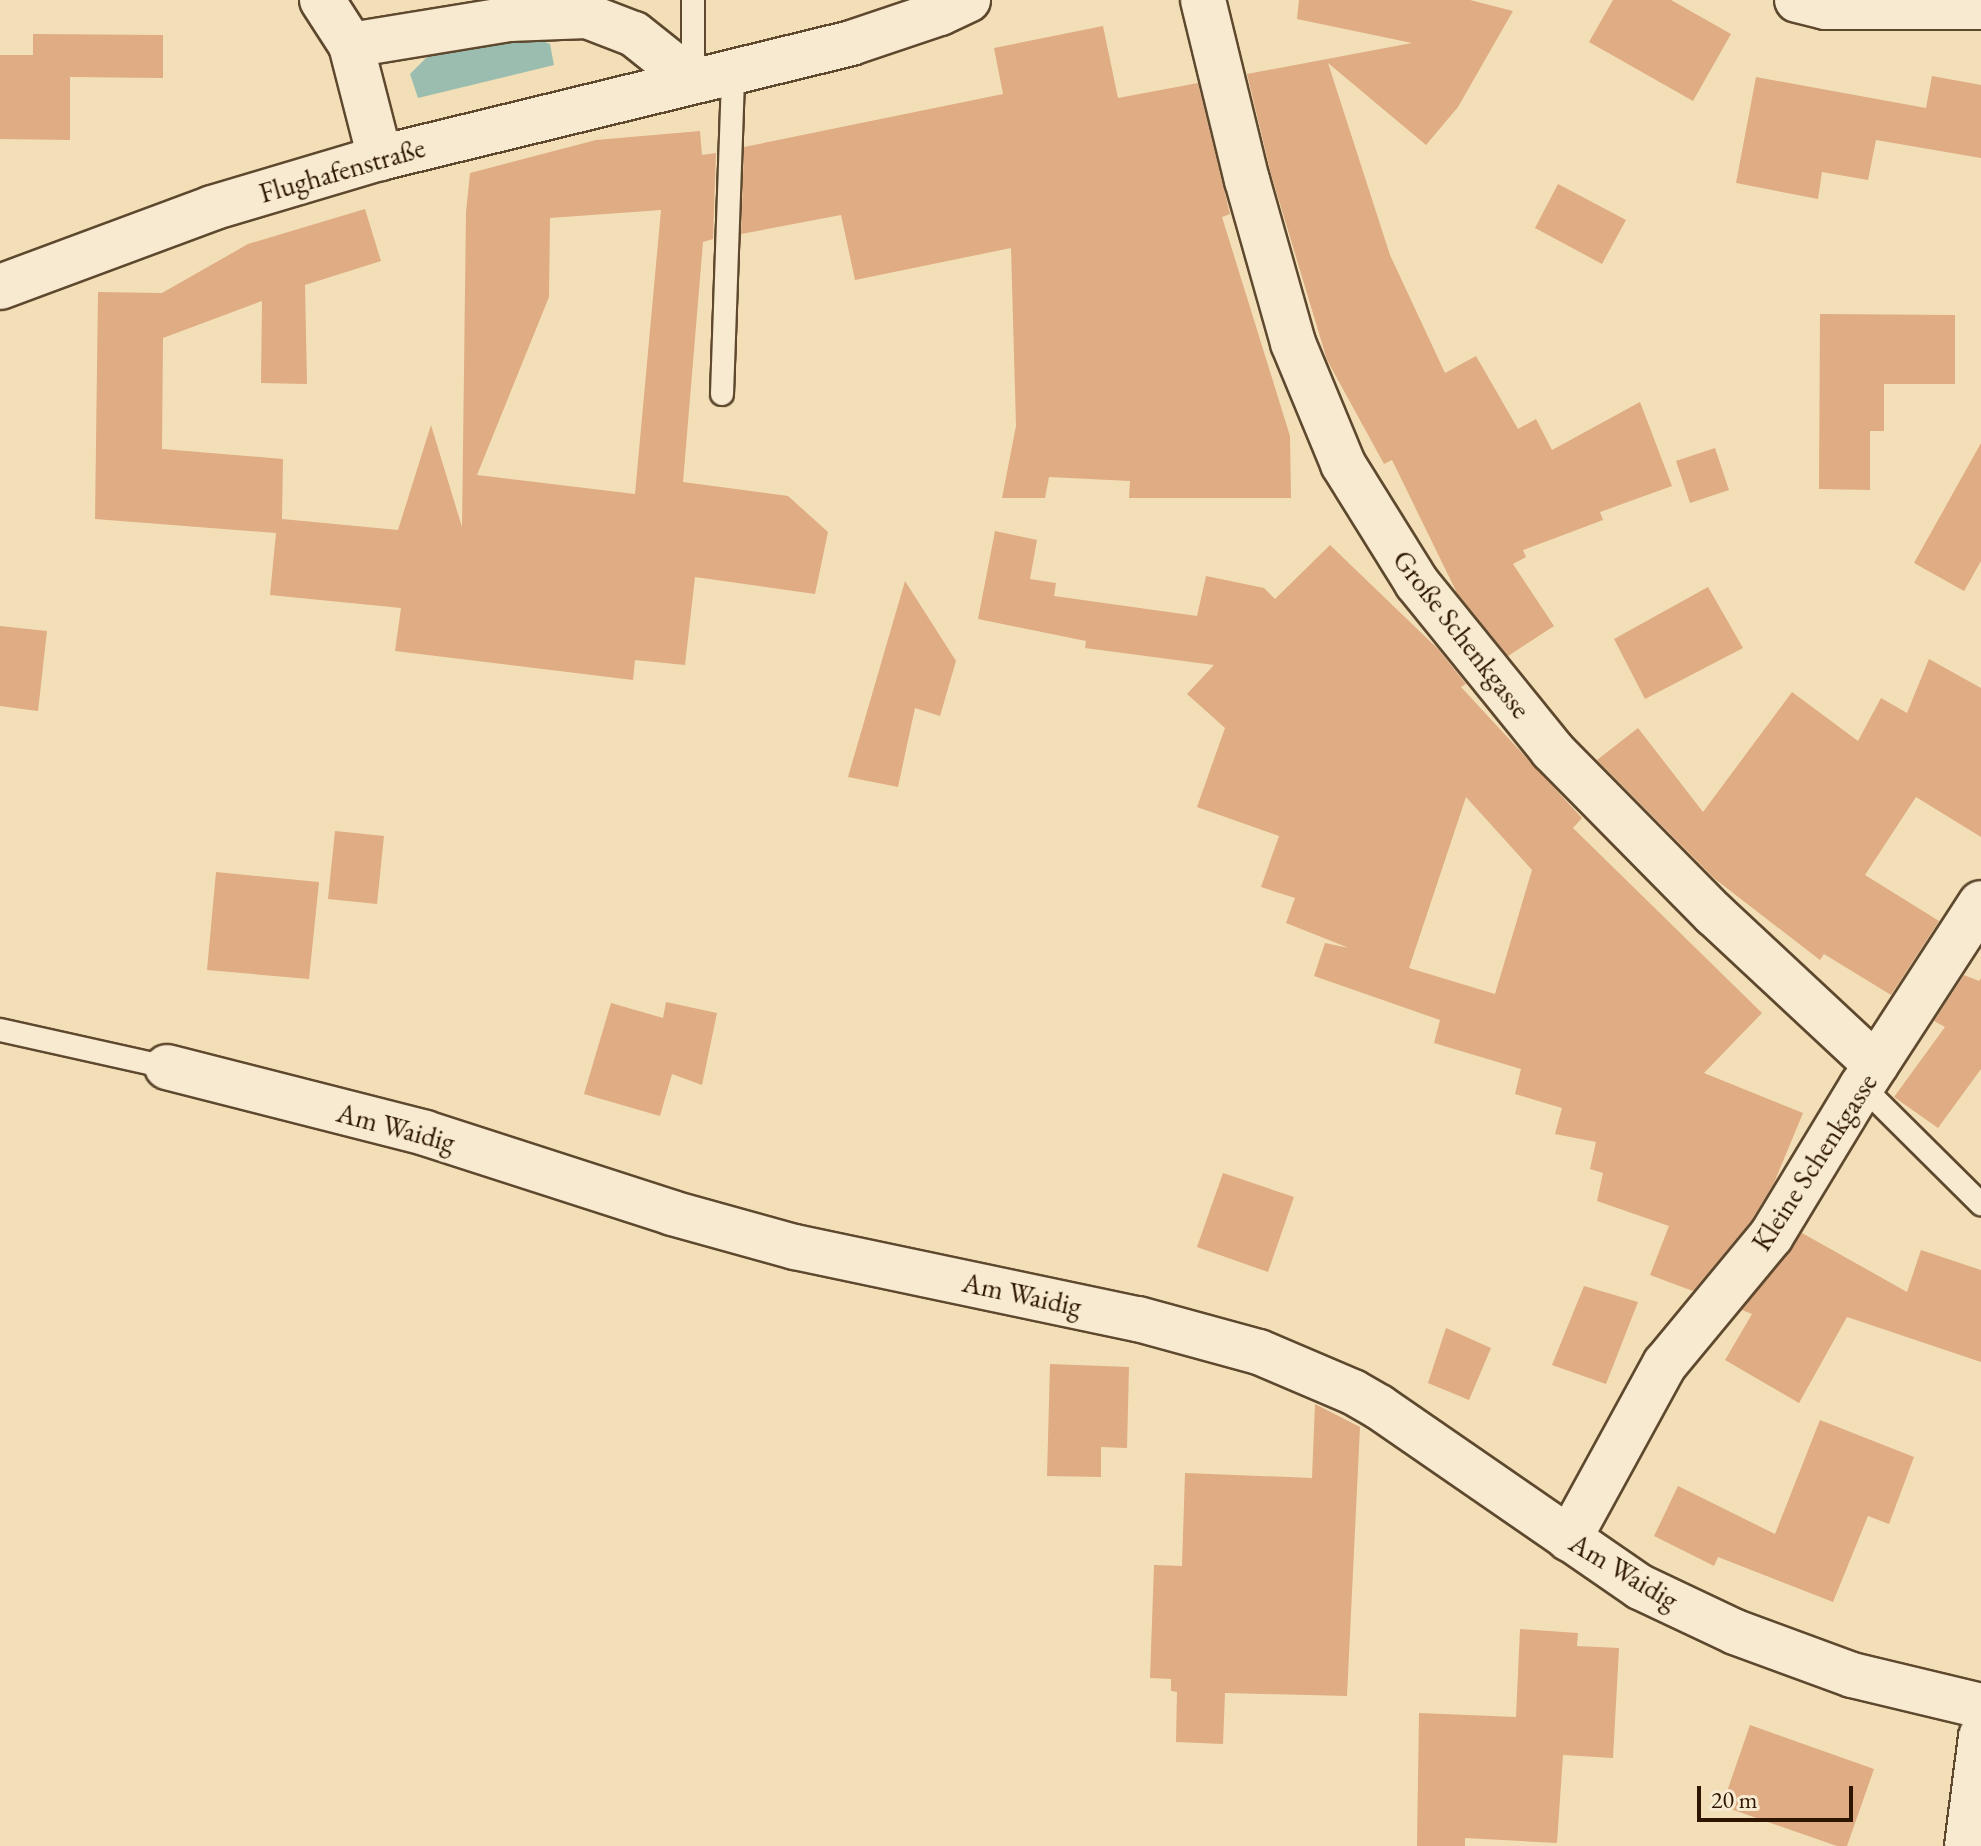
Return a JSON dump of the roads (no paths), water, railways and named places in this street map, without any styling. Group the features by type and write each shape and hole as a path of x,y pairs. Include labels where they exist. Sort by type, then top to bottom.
{"street":[{"path":"322,0 351,45 380,158"},
{"name":"Flughafenstraße","path":"0,287 212,208 380,158 851,43 940,13 968,0"},
{"name":"Große Schenkgasse","path":"1203,0 1247,180 1293,343 1343,464 1417,583 1552,750 1869,1075"},
{"path":"1797,0 1825,7 1960,5"},
{"path":"351,45 509,19 587,16 634,34 713,76"},
{"name":"Kleine Schenkgasse","path":"1569,1539 1665,1364 1771,1236 1869,1075 1981,903"},
{"name":"Am Waidig","path":"167,1067 425,1133 672,1213 795,1247 1138,1319 1259,1352 1353,1392 1379,1407 1640,1587 1735,1632 1852,1675 1981,1706"},
{"path":"1967,1846 1981,1736"}],"lane":[{"path":"693,0 713,76 722,394"},
{"name":"Am Waidig","path":"0,1030 167,1067"},
{"name":"Große Schenkgasse","path":"1869,1075 1981,1204"}]}
